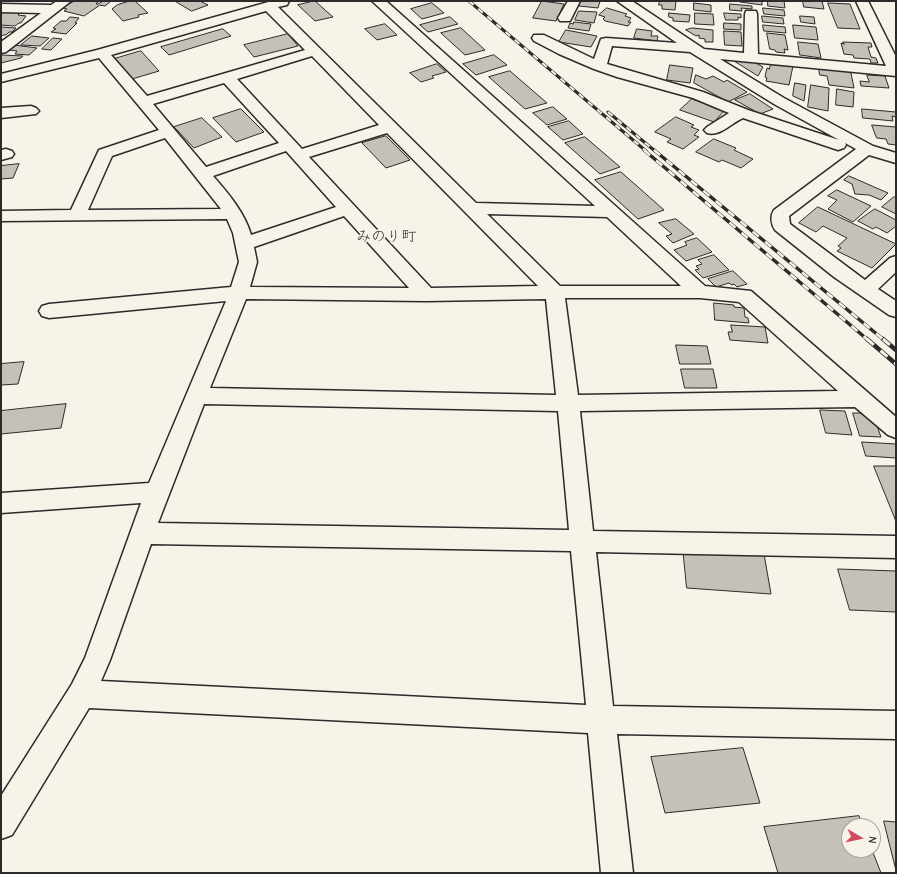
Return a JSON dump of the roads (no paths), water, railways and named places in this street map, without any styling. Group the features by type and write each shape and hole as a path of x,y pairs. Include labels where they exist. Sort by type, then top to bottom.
{"street":[{"path":"3,46 65,1"},
{"path":"378,1 700,292"},
{"path":"565,18 574,1"},
{"path":"622,1 697,51 779,101 867,149"},
{"path":"648,18 648,8 651,1"},
{"path":"862,1 896,72"},
{"path":"1,78 102,53 278,3 315,51 554,292 583,541 617,873"},
{"path":"1,8 54,9"},
{"path":"751,14 751,57"},
{"path":"539,38 564,51 622,74 698,95 836,145 867,149 896,158"},
{"path":"599,66 606,42 896,72"},
{"path":"144,102 315,51"},
{"path":"1,824 82,694 97,660 157,492 239,293 248,262 242,233 233,214 144,102 102,53"},
{"path":"227,77 426,295"},
{"path":"1,113 31,111"},
{"path":"712,130 743,112"},
{"path":"202,174 390,127"},
{"path":"77,216 105,153 168,132"},
{"path":"867,149 780,214 781,226 841,273 896,310"},
{"path":"471,208 612,212"},
{"path":"244,244 348,209"},
{"path":"1,216 233,214"},
{"path":"865,290 896,262"},
{"path":"49,311 239,293 426,295 554,292 700,292 744,296 860,400 896,429"},
{"path":"196,396 568,403 860,400"},
{"path":"1,503 157,492"},
{"path":"142,533 896,547"},
{"path":"82,694 602,720 896,725"}],"railway":[{"path":"469,1 646,151"},
{"path":"608,112 655,151"},
{"path":"644,150 868,340"},
{"path":"654,150 884,340"},
{"path":"867,339 896,364"},
{"path":"883,339 896,350"}],"district":[{"name":"みのり町","path":"386,237"}]}
